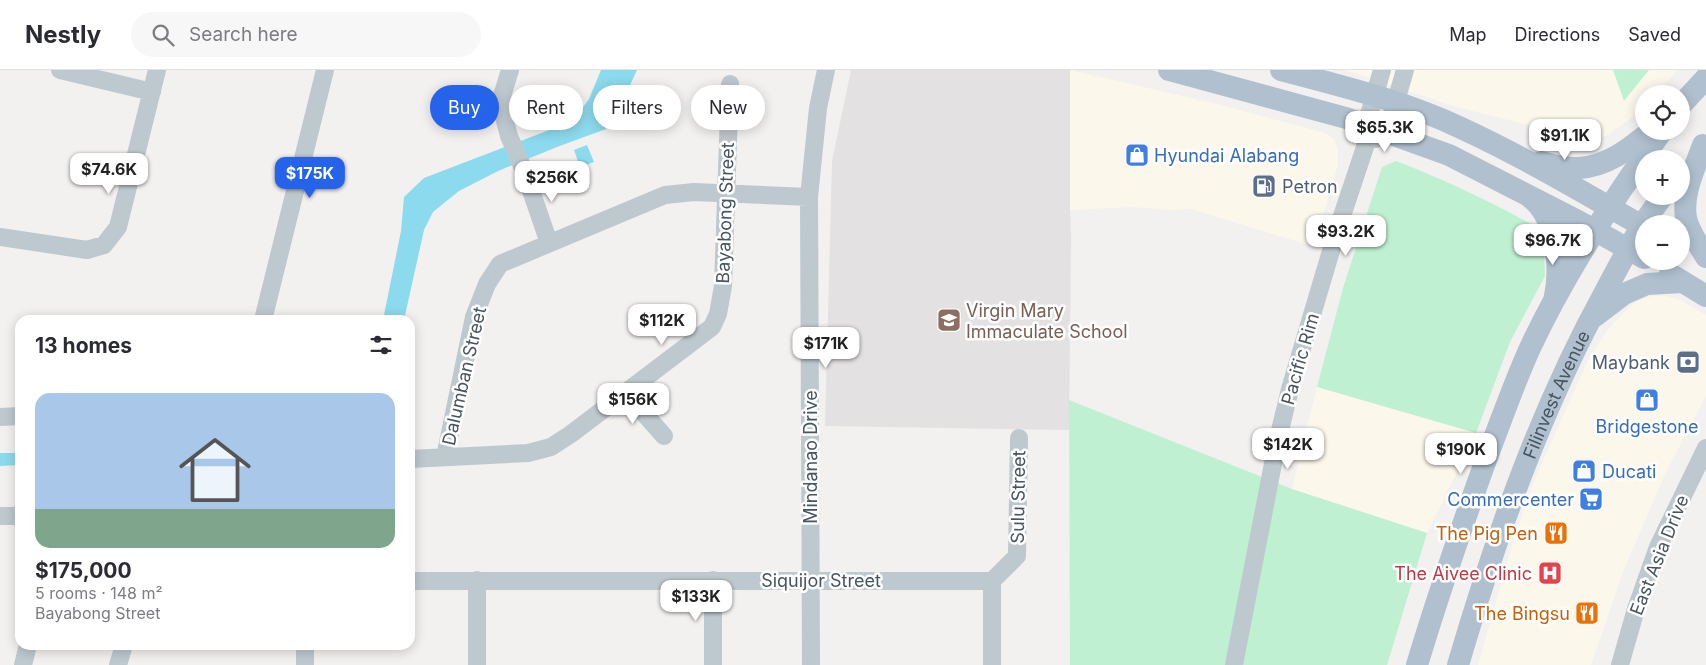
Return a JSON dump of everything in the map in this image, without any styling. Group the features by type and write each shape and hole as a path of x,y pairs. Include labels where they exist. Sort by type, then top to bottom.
{"main road":[{"path":"1169,70 1330,113 1366,136 1387,132 1449,155 1635,253"},
{"path":"1281,70 1385,100 1460,127 1635,222"},
{"path":"1690,95 1706,78"},
{"path":"1518,157 1578,168 1618,157 1640,140"},
{"path":"1417,665 1458,534 1530,348 1553,304 1622,186 1655,140"},
{"path":"1690,161 1704,143"},
{"path":"1704,143 1690,180 1686,219 1706,257"},
{"path":"1528,196 1537,202 1554,242 1558,273 1553,304"},
{"path":"1690,254 1706,263"},
{"name":"Filinvest Avenue","path":"1458,665 1496,542 1566,368 1583,333 1635,255"},
{"path":"1664,270 1706,296"},
{"path":"1583,333 1597,314 1624,294 1647,284 1683,282"}],"street":[{"path":"60,70 152,92"},
{"path":"0,237 87,250 104,245 118,227 157,70"},
{"path":"264,315 325,70"},
{"path":"510,70 502,96 504,117 509,136 525,173 549,243"},
{"name":"Mindanao Drive","path":"811,665 809,197 818,108 826,70"},
{"path":"1382,70 1387,132"},
{"path":"1385,100 1405,70"},
{"name":"Bayabong Street","path":"415,459 528,454 551,447 571,434 712,327 718,314 723,286 730,84"},
{"name":"Pacific Rim","path":"1234,665 1277,443 1290,389 1366,136 1385,100"},
{"name":"Dalumban Street","path":"445,457 474,317 487,284 500,264 665,195 694,192 726,195 809,197"},
{"path":"626,393 664,436"},
{"path":"0,417 15,416"},
{"name":"Sulu Street","path":"992,581 1018,556 1019,438"},
{"name":"East Asia Drive","path":"1620,665 1636,609 1658,547 1699,480 1706,448"},
{"path":"0,516 15,516"},
{"path":"477,580 477,665"},
{"path":"713,580 713,665"},
{"name":"Siquijor Street","path":"415,581 992,581"},
{"path":"992,581 992,665"},
{"path":"23,665 27,650"},
{"path":"118,665 122,650"},
{"path":"305,650 305,665"}],"shaded area":[{"name":"Virgin Mary Immaculate School","path":"851,70 1070,70 1069,430 825,426 832,161"},
{"path":"1070,70 1217,104 1325,133 1334,139 1338,150 1338,164 1316,240 1306,244 1191,209 1171,210 1132,207 1070,210"},
{"path":"1345,70 1678,70 1664,85 1635,85 1635,114 1606,136 1585,139 1457,107"},
{"name":"Commercenter","path":"1652,296 1666,296 1680,300 1706,315 1706,396 1666,472 1623,572 1591,665 1478,665 1515,535 1535,479 1588,360 1606,332 1626,310 1637,301"},
{"path":"1317,387 1476,433 1427,533 1292,489"}],"green space":[{"path":"1613,70 1649,70 1635,85 1624,101"},
{"path":"1396,161 1468,192 1538,228 1544,248 1545,276 1510,342 1476,433 1317,387 1343,288 1382,167"},
{"path":"1069,400 1292,489 1427,533 1387,665 1070,665"}],"water":[{"path":"601,70 637,70 630,85 595,85"},
{"path":"593,89 593,130 603,130 498,171 459,191 433,212 424,230 405,315 384,315 401,231 404,197 424,178 549,130 583,130 583,107"},
{"path":"587,145 594,162 580,167 574,150"},
{"path":"0,453 15,453 15,465 0,466"}],"place":[{"name":"Hyundai Alabang","path":"1137,155"},
{"name":"Petron","path":"1264,186"},
{"name":"Virgin Mary Immaculate School","path":"949,320"},
{"name":"Maybank","path":"1688,362"},
{"name":"Bridgestone","path":"1647,400"},
{"name":"Ducati","path":"1584,471"},
{"name":"Commercenter","path":"1591,499"},
{"name":"The Pig Pen","path":"1556,533"},
{"name":"The Aivee Clinic","path":"1550,573"},
{"name":"The Bingsu","path":"1587,613"}]}
